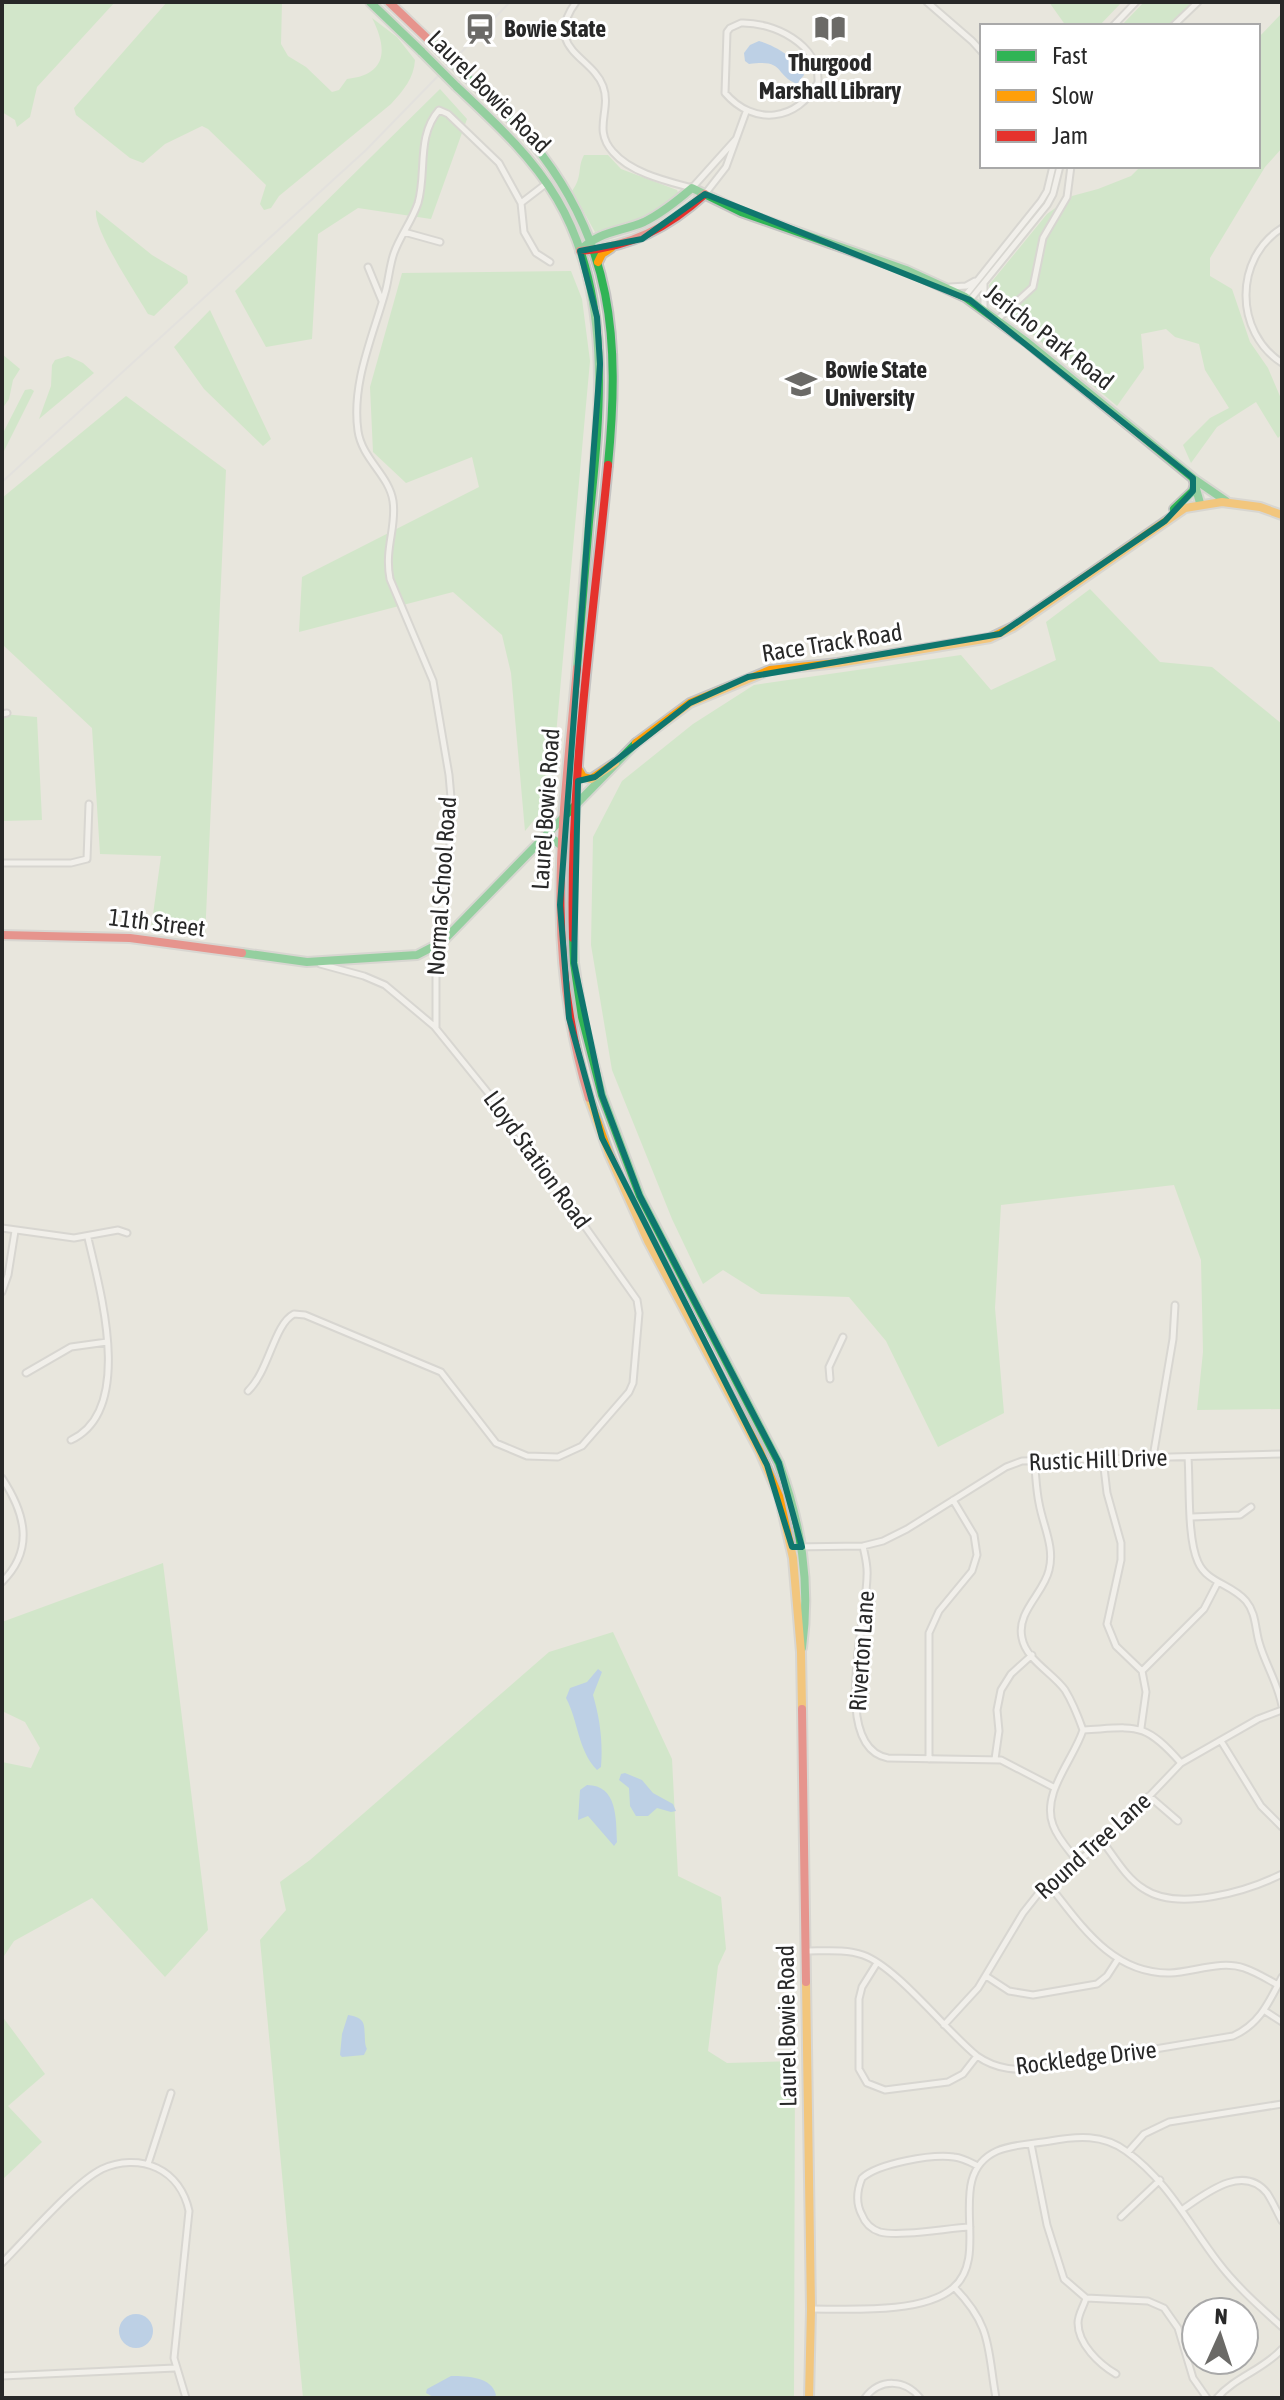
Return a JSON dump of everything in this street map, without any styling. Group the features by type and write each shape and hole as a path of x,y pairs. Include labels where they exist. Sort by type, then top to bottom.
{"main road":[{"name":"Laurel Bowie Road","path":"370,2 507,134 547,183 580,251 597,317 600,364 595,456 563,816 560,929 563,983 578,1059 593,1111 631,1206 767,1465 792,1547 796,1625 801,1652 811,2309 809,2398"},
{"name":"Laurel Bowie Road","path":"389,2 520,129 547,160 566,189 590,237 598,263 609,311 614,373 579,770 572,884 574,963 582,1017 602,1095 640,1196 779,1463 793,1502 802,1547 807,1625 801,1652"},
{"path":"580,251 590,237 640,224 672,205 692,188"},
{"name":"Jericho Park Road","path":"692,188 773,225 863,254 967,298 998,319 1194,480 1211,493 1234,503"},
{"path":"580,251 628,244 656,232 676,220 705,194"},
{"path":"598,263 602,254 611,248"},
{"path":"1194,480 1200,503"},
{"path":"1165,521 1193,491 1194,480"},
{"name":"Race Track Road","path":"436,947 615,763 647,733 690,703 748,677 792,666 838,663 1000,634 1119,556 1165,521 1185,508 1200,503 1234,503 1260,507 1282,515"},
{"path":"579,770 583,777 591,779 615,763"},
{"path":"539,842 554,840 562,846"},
{"name":"11th Street","path":"2,935 130,938 307,962"},
{"path":"307,962 417,955 436,947"}],"street":[{"name":"Jericho Park Road","path":"576,2 567,19 567,39 576,56 603,86 606,102 602,128 610,149 631,167 692,188"},
{"path":"927,2 980,50"},
{"path":"1115,24 1136,2"},
{"path":"1175,24 1198,2"},
{"path":"746,23 778,30 798,43 812,58 818,76 811,93 792,109 775,115 746,112 726,95 723,85 728,30 746,23"},
{"name":"Normal School Road","path":"435,1027 436,947 449,861 452,809 449,775 433,681 395,594 387,561 393,499 389,486 369,461 358,432 357,405 360,378 394,252 418,201 425,142 432,119 439,110 448,114 495,158 521,203 524,232 536,253 550,262"},
{"path":"705,194 726,167 746,112"},
{"path":"692,188 736,139"},
{"path":"941,285 957,288 982,280 1041,201 1053,168"},
{"path":"967,298 1047,205 1060,168"},
{"path":"998,319 1027,294 1036,280 1043,238 1067,197 1071,168"},
{"path":"521,203 547,183"},
{"path":"1282,228 1269,237 1257,252 1249,268 1246,289 1247,315 1252,328 1270,355 1282,363"},
{"path":"404,232 440,242"},
{"path":"368,267 382,302"},
{"path":"982,280 984,309"},
{"path":"2,863 71,863 87,859 89,804"},
{"name":"Lloyd Station Road","path":"248,1391 262,1375 283,1324 290,1316 299,1314 441,1372 496,1443 512,1452 535,1457 558,1457 582,1446 629,1392 633,1383 639,1313 637,1300 506,1115 435,1027 385,985 354,973 307,962"},
{"path":"2,1228 57,1237 88,1238 118,1230 127,1233"},
{"path":"2,1292 15,1231"},
{"path":"71,1440 80,1436 90,1424 105,1397 108,1380 104,1305 88,1238"},
{"path":"1153,1457 1173,1339 1175,1305"},
{"path":"830,1379 829,1367 843,1337"},
{"path":"26,1373 71,1347 107,1342"},
{"name":"Rustic Hill Drive","path":"792,1547 863,1546 894,1536 1006,1467 1034,1460 1282,1454"},
{"path":"1188,1457 1194,1549 1198,1562 1207,1575 1242,1597 1251,1608 1282,1708"},
{"path":"1103,1459 1107,1493 1121,1543 1121,1560 1110,1605 1108,1630 1116,1646 1142,1671 1146,1692 1141,1728"},
{"path":"1034,1460 1039,1506 1051,1556 1047,1576 1022,1623 1022,1639 1032,1655 1064,1689 1083,1730 1076,1752 1055,1788 1050,1808 1052,1822 1078,1862"},
{"path":"2,1478 18,1504 23,1524 17,1558 2,1582"},
{"path":"929,1759 929,1633 939,1611 972,1571 977,1555 974,1535 953,1500"},
{"path":"1192,1517 1240,1515 1251,1507"},
{"name":"Riverton Lane","path":"863,1546 867,1576 861,1614 856,1693 858,1732 866,1747 880,1757 995,1759 1055,1788"},
{"path":"1142,1671 1204,1609 1218,1582"},
{"path":"995,1759 1001,1690 1011,1674 1032,1655"},
{"name":"Round Tree Lane","path":"944,2025 986,1976 1023,1913 1049,1885 1103,1842 1181,1763 1282,1708"},
{"path":"1083,1730 1141,1728 1155,1737 1181,1763"},
{"path":"1221,1741 1261,1806 1282,1827"},
{"path":"1149,1796 1178,1821"},
{"path":"1103,1842 1139,1886 1163,1898 1185,1899 1231,1893 1282,1874"},
{"path":"1049,1885 1095,1940 1118,1959 1141,1970 1158,1972 1239,1967 1278,1985"},
{"name":"Rockledge Drive","path":"806,1951 855,1953 877,1963 977,2056 1011,2069 1041,2068 1225,2038 1246,2029 1265,2011 1282,1977"},
{"path":"986,1976 1009,1991 1033,1995 1097,1984 1107,1976 1118,1959"},
{"path":"877,1963 862,1987 859,1999 859,2069 867,2083 885,2090 948,2082 963,2074 977,2056"},
{"path":"1265,2011 1282,2022"},
{"path":"148,2164 171,2093"},
{"path":"1128,2152 1144,2134 1169,2122 1282,2104"},
{"path":"811,2309 892,2306 935,2298 954,2287 967,2268 970,2191 978,2166 999,2150 1090,2137 1107,2141 1128,2152 1160,2180 1226,2273 1282,2327"},
{"path":"1031,2144 1047,2225 1061,2273 1071,2287 1086,2298 1148,2301 1164,2308 1174,2320 1193,2378 1207,2398"},
{"path":"970,2227 892,2233 878,2231 867,2224 860,2212 858,2191 862,2178 884,2166 942,2157 963,2159 978,2166"},
{"path":"2,2263 95,2173 120,2163 148,2164 173,2179 183,2192 189,2211 174,2352 175,2368 186,2398"},
{"path":"1121,2217 1160,2180"},
{"path":"1183,2209 1216,2187 1241,2181 1266,2192 1282,2221"},
{"path":"954,2287 973,2308 985,2328 996,2398"},
{"path":"1086,2298 1078,2322 1081,2336 1102,2365 1116,2374"},
{"path":"1217,2398 1229,2386 1263,2367 1282,2349"},
{"path":"2,2376 175,2368"},
{"path":"865,2398 875,2387 889,2383 904,2385 920,2398"}],"highlighted area":[{"path":"705,194 970,300 1193,478 1193,491 1165,521 1000,634 748,677 690,703 595,777 578,781 574,963 602,1095 640,1196 779,1463 802,1547 792,1547 767,1465 602,1138 569,1018 560,905 600,364 597,317 580,251 642,239"}],"green space":[{"path":"2,2 115,2 37,87 30,117 17,127 15,120 2,112"},
{"path":"167,2 282,2 281,44 288,56 306,67 332,92 339,90 347,79 360,77 377,66 382,50 372,18 397,37 415,60 413,73 391,104 279,196 271,208 264,210 260,204 266,185 208,129 202,126 165,144 143,163 130,158 76,115 74,108"},
{"path":"1049,2 1122,2 1101,24 1065,24"},
{"path":"1144,2 1194,2 1169,24 1123,24"},
{"path":"1282,13 1282,148 1265,167 1210,258 1210,276 1232,289 1250,342 1268,368 1282,401 1282,434 1278,438 1256,402 1217,427 1191,463 1183,445 1210,418 1229,408 1205,370 1199,344 1175,337 1166,329 1141,334 1144,368 1117,406 992,303 989,285 1047,214 1072,196 1131,176 1139,168 1260,168 1260,36"},
{"path":"440,89 467,119 431,219 358,208 318,234 312,339 266,347 235,291"},
{"path":"584,155 608,155 621,169 677,190 679,195 635,221 595,232 572,191 578,181"},
{"path":"96,210 152,255 187,276 188,283 154,316 148,314 116,262 101,232"},
{"path":"571,271 582,299 590,361 550,801 525,831 511,673 502,635 453,592 299,632 302,577 479,487 472,457 406,483 373,452 370,387 402,273"},
{"path":"210,310 271,439 263,446 204,389 174,347"},
{"path":"2,354 20,369 2,409"},
{"path":"68,356 94,373 39,419 51,386 52,365 55,360"},
{"path":"25,390 34,391 2,455 2,435"},
{"path":"126,396 226,470 205,938 151,929 161,856 100,854 92,728 2,647 2,498"},
{"path":"1090,589 1160,662 1212,667 1282,724 1282,1409 1197,1410 1203,1352 1201,1260 1174,1185 1001,1205 995,1308 1004,1413 938,1447 886,1341 849,1297 761,1294 723,1270 703,1284 672,1219 612,1070 591,945 593,837 622,781 693,724 754,685 961,655 991,690 1056,660 1046,622"},
{"path":"2,714 37,717 42,820 2,821"},
{"path":"163,1563 208,1930 165,1977 92,1898 14,1941 2,1959 2,1762 31,1768 40,1748 25,1722 2,1711 2,1622"},
{"path":"613,1632 672,1759 678,1876 721,1897 726,1949 718,1966 708,2051 727,2063 795,2061 794,2398 303,2398 260,1940 286,1910 280,1882 310,1860 549,1652"},
{"path":"2,2016 45,2074 8,2106 42,2142 2,2180"}],"water":[{"path":"759,41 792,58 804,75 797,84 774,65 749,64 745,61 744,53 750,45"},
{"path":"598,1669 602,1672 593,1695 601,1740 601,1767 597,1770 582,1745 566,1698 570,1688 587,1682"},
{"path":"625,1773 642,1780 653,1793 673,1804 676,1811 657,1808 648,1816 636,1816 630,1806 629,1788 619,1780"},
{"path":"587,1785 605,1791 610,1797 616,1824 617,1842 614,1846 588,1816 578,1820 580,1790"},
{"path":"348,2015 359,2018 363,2023 367,2049 364,2055 340,2055"},
{"path":"136,2314 148,2319 153,2331 148,2343 136,2348 124,2343 119,2331 124,2319"},
{"path":"451,2376 484,2381 490,2384 496,2395 494,2398 435,2398 426,2393 427,2389"}],"railway":[{"path":"2,482 366,150 510,2"}],"traffic: fast":[{"path":"370,2 422,52"},
{"path":"431,42 466,76"},
{"path":"422,52 456,86"},
{"path":"466,76 524,132 559,179 580,217 595,255 611,334 613,376 608,465"},
{"path":"456,86 511,139 547,183 575,236 588,275 595,316 599,398 577,668"},
{"path":"580,251 594,239 651,218 692,188 741,212 906,270 965,297 1028,343 1193,478 1200,503"},
{"path":"1194,479 1226,501"},
{"path":"1174,509 1193,491 1195,483"},
{"path":"242,953 307,962 417,955 442,942 636,743"},
{"path":"539,842 554,840 562,846"},
{"path":"573,938 582,1017 602,1095 640,1196 779,1463 787,1486 802,1554 805,1600 802,1648"}],"traffic: slow":[{"path":"598,262 602,254 611,248"},
{"path":"636,743 690,703 770,670 838,663 990,638 1013,627 1185,508 1222,502 1260,507 1282,515"},
{"path":"579,770 583,777 591,779 615,763"},
{"path":"589,1098 609,1154 648,1241 760,1452 779,1496 793,1558 802,1709"},
{"path":"806,1982 811,2309 809,2398"}],"traffic: jam":[{"path":"389,2 431,42"},
{"path":"580,251 615,245 647,234 677,217 705,194"},
{"path":"573,938 578,760 608,465"},
{"path":"577,668 566,778 560,883 561,935 575,1042 589,1098"},
{"path":"2,935 130,938 242,953"},
{"path":"802,1709 806,1982"}],"place":[{"name":"Thurgood Marshall Library","path":"830,28"},
{"name":"Bowie State","path":"480,29"},
{"name":"Bowie State University","path":"801,384"}]}
